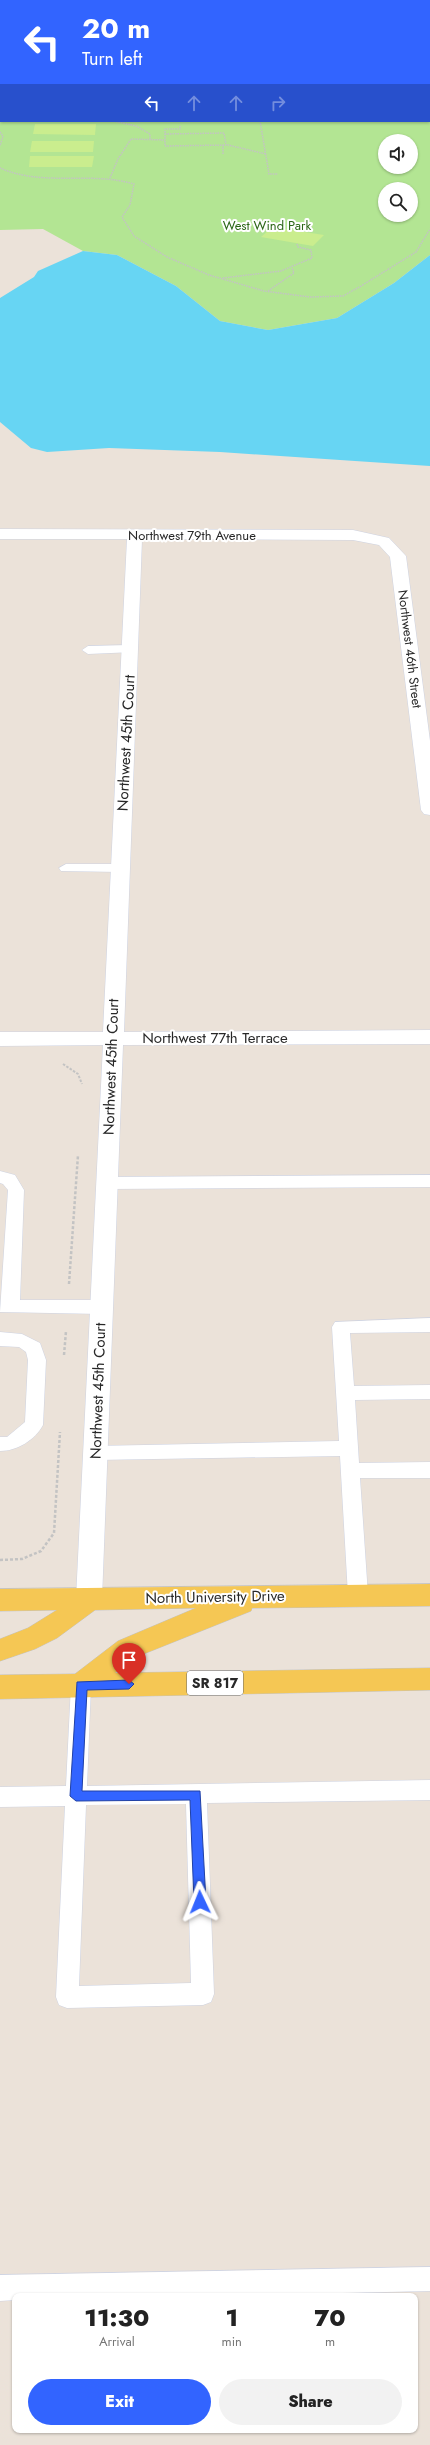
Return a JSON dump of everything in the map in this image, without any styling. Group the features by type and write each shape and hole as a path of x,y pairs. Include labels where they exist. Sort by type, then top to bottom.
{"main road":[{"name":"North University Drive","path":"0,1600 430,1595"},
{"path":"81,1686 127,1649 200,1618 260,1597"},
{"path":"0,1650 29,1642 62,1623 89,1599"},
{"name":"SR 817","path":"0,1687 430,1679"}],"street":[{"name":"Northwest 79th Avenue","path":"0,534 353,535 384,541"},
{"name":"Northwest 45th Court","path":"89,1599 112,1038 135,535"},
{"name":"Northwest 46th Street","path":"384,541 398,556 430,810"},
{"name":"Northwest 77th Terrace","path":"0,1039 430,1037"}],"lane":[{"path":"88,650 130,649"},
{"path":"66,868 120,868"},
{"path":"0,1177 9,1179 16,1190 6,1306 101,1307"},
{"path":"106,1183 430,1182"},
{"path":"358,1595 341,1327 430,1326"},
{"path":"0,1339 22,1341 34,1348 37,1360 34,1425 11,1444 0,1444"},
{"path":"345,1393 430,1392"},
{"path":"95,1453 348,1448"},
{"path":"350,1472 430,1470"},
{"path":"81,1686 67,1997 203,1994 196,1795"},
{"path":"0,1797 430,1790"},
{"path":"0,2288 430,2279"}],"path":[{"path":"118,122 136,126 150,134 150,140"},
{"path":"260,122 269,174 278,174"},
{"path":"180,126 180,129 165,129 165,146 226,144 266,154"},
{"path":"0,132 3,136 0,146"},
{"path":"165,134 224,133 226,144"},
{"path":"110,178 118,159 131,139 165,140"},
{"path":"223,145 223,154"},
{"path":"0,168 37,179 110,178 134,184 130,205 122,216 134,236 166,257 221,279 267,291 310,297 342,296 416,252 430,229"},
{"path":"221,279 292,268 312,258 311,250 298,247 297,244"},
{"path":"267,291 294,273 292,268"}],"green space":[{"name":"West Wind Park","path":"0,122 430,122 430,255 394,283 337,318 268,330 220,321 176,286 117,255 83,251 43,229 0,230"},
{"path":"35,124 96,124 95,135 33,134"},
{"path":"32,141 94,141 93,152 30,152"},
{"path":"30,156 94,156 92,167 29,167"},
{"path":"272,227 324,235 313,246 261,237"}],"water":[{"path":"83,251 117,255 176,286 220,321 268,330 337,318 394,283 430,255 430,466 220,452 109,448 47,452 31,448 0,422 0,298 34,277 38,271"}],"route":[{"path":"129,1684 81,1686 76,1796 196,1795 200,1902"}]}
